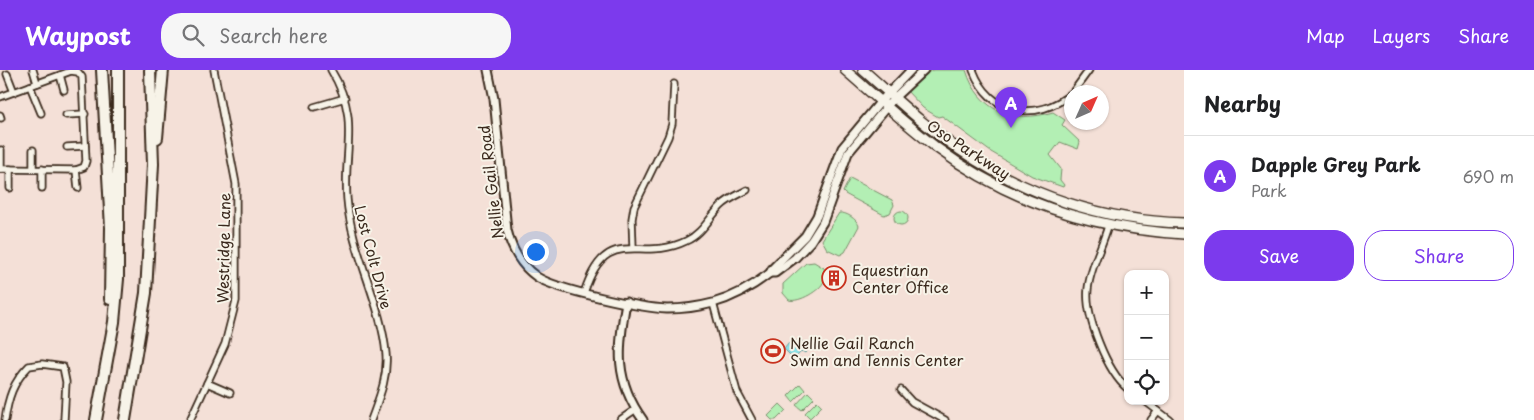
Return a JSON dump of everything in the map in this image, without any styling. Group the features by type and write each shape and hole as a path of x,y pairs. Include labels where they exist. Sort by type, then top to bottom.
{"highway":[{"path":"102,70 111,228 107,364"},
{"path":"96,420 107,364 118,279 118,70"},
{"path":"150,70 153,164"},
{"path":"125,420 146,294 153,164 162,70"}],"main road":[{"name":"Oso Parkway","path":"844,70 938,148 988,181 1052,210 1108,226 1184,234"},
{"name":"Oso Parkway","path":"863,70 930,128 980,164 1044,195 1120,217 1184,223"}],"street":[{"path":"33,70 37,83"},
{"name":"Westridge Lane","path":"190,420 230,329 236,290 236,184 214,70"},
{"name":"Lost Colt Drive","path":"331,70 345,98 350,127 346,183 349,215 386,354 385,380 371,420"},
{"name":"Nellie Gail Road","path":"488,70 494,99 506,219 512,245 524,265 538,277 556,286 665,309 713,303 735,295 770,273 775,273 794,258 810,241 823,222 848,153 883,104 911,70"},
{"name":"Nellie Gail Road","path":"891,95 924,70"},
{"path":"973,70 978,82 991,97 1010,108 1030,112 1041,111 1056,105 1064,99"},
{"path":"1078,85 1089,70"},
{"path":"0,97 67,71 75,71 82,77 86,164 82,169 76,170 1,169 1,150"},
{"path":"7,74 14,92"},
{"path":"60,75 64,90"},
{"path":"632,248 634,207 668,137 672,124 674,84"},
{"path":"30,86 40,113"},
{"path":"314,107 345,98"},
{"path":"66,115 85,114"},
{"path":"67,147 85,146"},
{"path":"32,150 33,169"},
{"path":"10,169 10,188"},
{"path":"42,169 42,188"},
{"path":"76,170 78,188"},
{"path":"584,293 590,274 600,260 615,250 664,247 685,242 702,230 723,204 747,190"},
{"path":"1108,226 1088,289 1089,307 1109,364 1117,379 1124,385"},
{"path":"626,302 619,356 625,387 643,420"},
{"path":"713,303 737,392 752,420"},
{"path":"5,420 11,390 29,366 42,364 63,367 66,382 64,420"},
{"path":"207,383 230,393"},
{"path":"901,390 912,402 945,420"},
{"path":"1151,405 1170,420"},
{"path":"620,420 636,409"},
{"path":"1151,420 1158,410"}],"green space":[{"path":"934,70 966,70 980,96 989,105 1000,111 1012,115 1025,116 1053,112 1064,119 1062,125 1064,130 1067,130 1080,142 1078,149 1060,142 1050,155 1061,169 1060,180 1064,185 1063,187 1032,176 991,152 942,116 938,117 923,108 906,90 923,74"},
{"path":"850,178 892,200 894,205 890,213 884,215 845,194 843,192"},
{"path":"898,211 904,211 908,218 904,225 898,225 894,221 894,215"},
{"path":"839,213 851,216 859,226 845,252 840,255 827,249 822,240"},
{"path":"814,262 824,268 825,278 822,285 804,298 789,300 783,293 783,284 806,263"},
{"path":"800,384 805,390 793,402 788,396"},
{"path":"808,392 814,398 802,410 796,405"},
{"path":"817,401 822,406 810,418 805,413"},
{"path":"780,404 786,410 776,420 772,420 768,416"}],"water":[{"path":"799,339 809,348 805,353 802,351 794,359 784,349 789,343 792,346"}],"place":[{"name":"Dapple Grey Park","path":"1011,128"},
{"name":"Equestrian Center Office","path":"834,278"},
{"name":"Nellie Gail Ranch Swim and Tennis Center","path":"773,351"}]}
